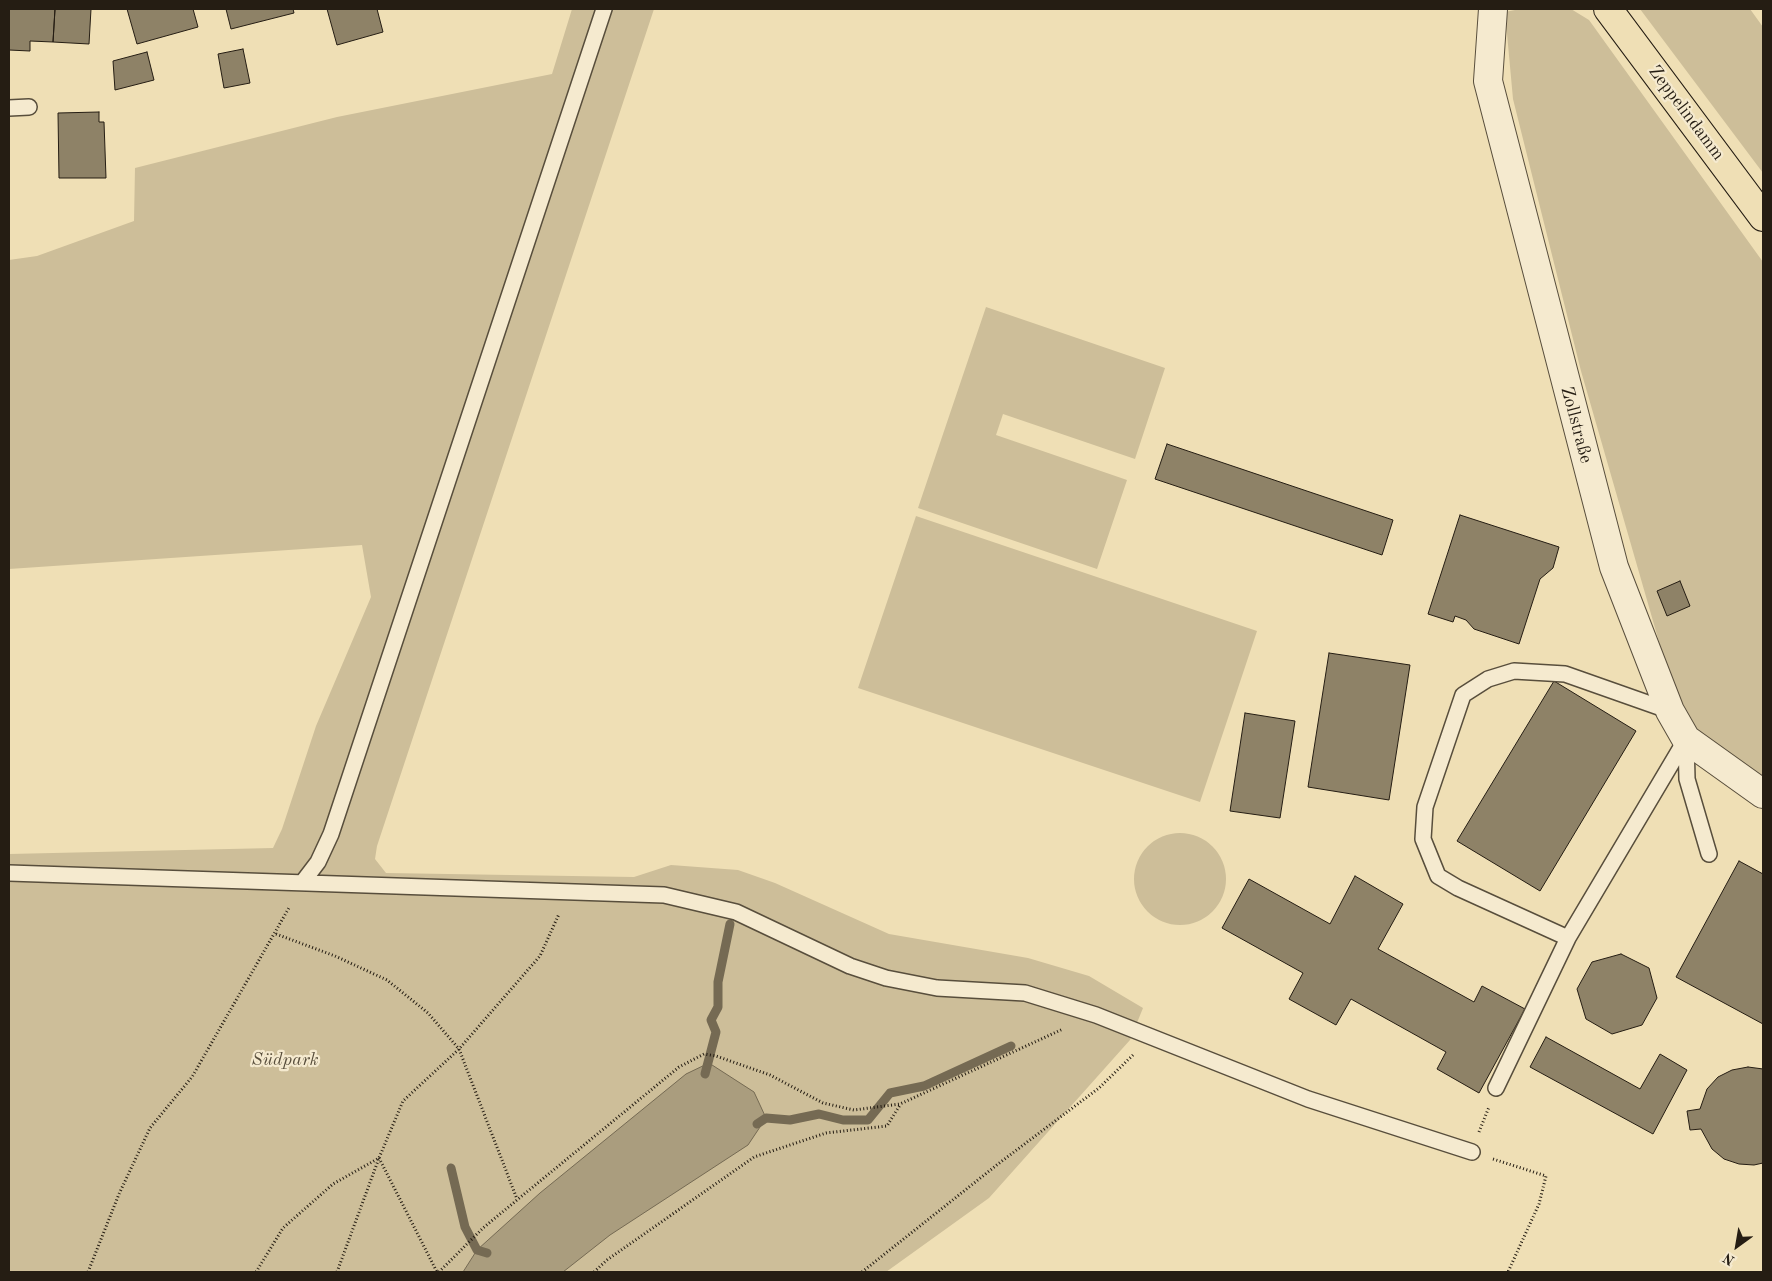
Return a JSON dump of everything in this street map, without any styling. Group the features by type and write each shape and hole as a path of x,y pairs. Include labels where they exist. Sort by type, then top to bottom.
{"main road":[{"name":"Zeppelindamm","path":"1608,9 1763,217"}],"street":[{"name":"Zollstraße","path":"1493,9 1488,81 1614,567 1670,711 1686,739 1763,794"}],"lane":[{"path":"302,884 318,862 331,834 604,9"},
{"path":"9,108 29,107"},
{"path":"1568,938 1458,888 1438,876 1423,839 1425,807 1463,695 1488,679 1514,671 1565,674 1670,711"},
{"path":"1686,739 1687,779 1709,854"},
{"path":"1496,1088 1568,938 1686,739"},
{"path":"9,873 664,895 736,912 850,966 886,978 937,988 1025,993 1096,1015 1308,1099 1472,1152"}],"path":[{"path":"88,1272 119,1194 150,1128 192,1077 276,934 302,884"},
{"path":"337,1272 378,1158 403,1101 459,1049 540,956 570,891"},
{"path":"276,934 335,956 387,980 428,1013 459,1049 517,1200"},
{"path":"378,1158 438,1272 483,1228 679,1067 704,1054 716,1056 770,1075 823,1104 854,1110 900,1104 1096,1015"},
{"path":"862,1272 998,1164 1099,1088 1132,1056 1146,1035"},
{"path":"1496,1088 1472,1152 1546,1176 1539,1204 1508,1272"},
{"path":"594,1272 607,1260 754,1157 826,1133 887,1126 900,1104"},
{"path":"256,1272 283,1228 333,1184 378,1158"}],"green space":[{"name":"Südpark","path":"572,9 654,9 377,846 375,859 386,873 634,877 671,865 738,870 775,883 889,934 1028,958 1089,976 1143,1008 1130,1040 989,1198 886,1272 9,1272 9,854 273,848 282,829 316,726 371,597 362,545 9,569 9,260 37,256 134,221 135,168 337,117 552,74"},
{"path":"1520,9 1571,9 1589,20 1763,262 1763,779 1706,745 1670,680 1581,371 1513,99 1505,12"},
{"path":"1640,9 1750,9 1763,27 1763,173"},
{"path":"986,307 1165,368 1135,459 1003,414 996,435 1127,480 1097,569 918,508"},
{"path":"916,516 1257,631 1200,802 858,688"},
{"path":"1180,833 1197,837 1212,847 1222,862 1226,879 1222,896 1212,911 1197,921 1180,925 1163,921 1148,911 1138,896 1134,879 1138,862 1148,847 1163,837"}],"shaded area":[{"path":"709,1063 754,1092 766,1118 748,1145 610,1235 563,1272 463,1272 477,1250 540,1193 686,1074"}],"building":[{"path":"9,9 55,9 53,42 30,41 30,51 9,50"},
{"path":"55,9 91,9 89,44 53,42"},
{"path":"127,9 193,9 198,27 137,44"},
{"path":"226,9 293,9 294,13 231,29"},
{"path":"327,9 377,9 383,32 337,45"},
{"path":"243,49 250,83 224,88 218,54"},
{"path":"147,52 154,80 115,90 113,61"},
{"path":"99,112 99,122 104,122 106,178 59,178 58,113"},
{"path":"1167,444 1393,520 1382,555 1155,479"},
{"path":"1460,515 1559,547 1553,568 1540,579 1519,644 1474,629 1466,620 1455,616 1453,622 1428,614"},
{"path":"1680,581 1690,606 1667,616 1657,591"},
{"path":"1329,653 1410,665 1389,800 1308,787"},
{"path":"1554,681 1636,731 1540,891 1457,841"},
{"path":"1245,713 1295,721 1280,818 1230,811"},
{"path":"1739,861 1763,874 1763,1024 1676,977"},
{"path":"1355,876 1403,904 1378,949 1474,1002 1482,986 1525,1009 1479,1093 1437,1069 1446,1052 1351,999 1336,1025 1289,999 1303,973 1222,928 1249,879 1330,924"},
{"path":"1621,954 1649,968 1657,998 1642,1025 1612,1034 1586,1019 1577,989 1592,962"},
{"path":"1546,1037 1640,1089 1660,1054 1687,1070 1653,1134 1530,1067"},
{"path":"1748,1067 1763,1069 1763,1163 1754,1165 1739,1164 1724,1159 1712,1149 1701,1129 1690,1130 1687,1111 1700,1109 1707,1089 1718,1077 1732,1070"}],"waterway":[{"path":"705,1074 716,1032 711,1020 718,1007 718,982 730,924"},
{"path":"757,1124 766,1118 790,1120 819,1114 843,1120 868,1120 890,1093 924,1086 1011,1046"},
{"path":"451,1168 465,1227 477,1250 487,1253"}]}
